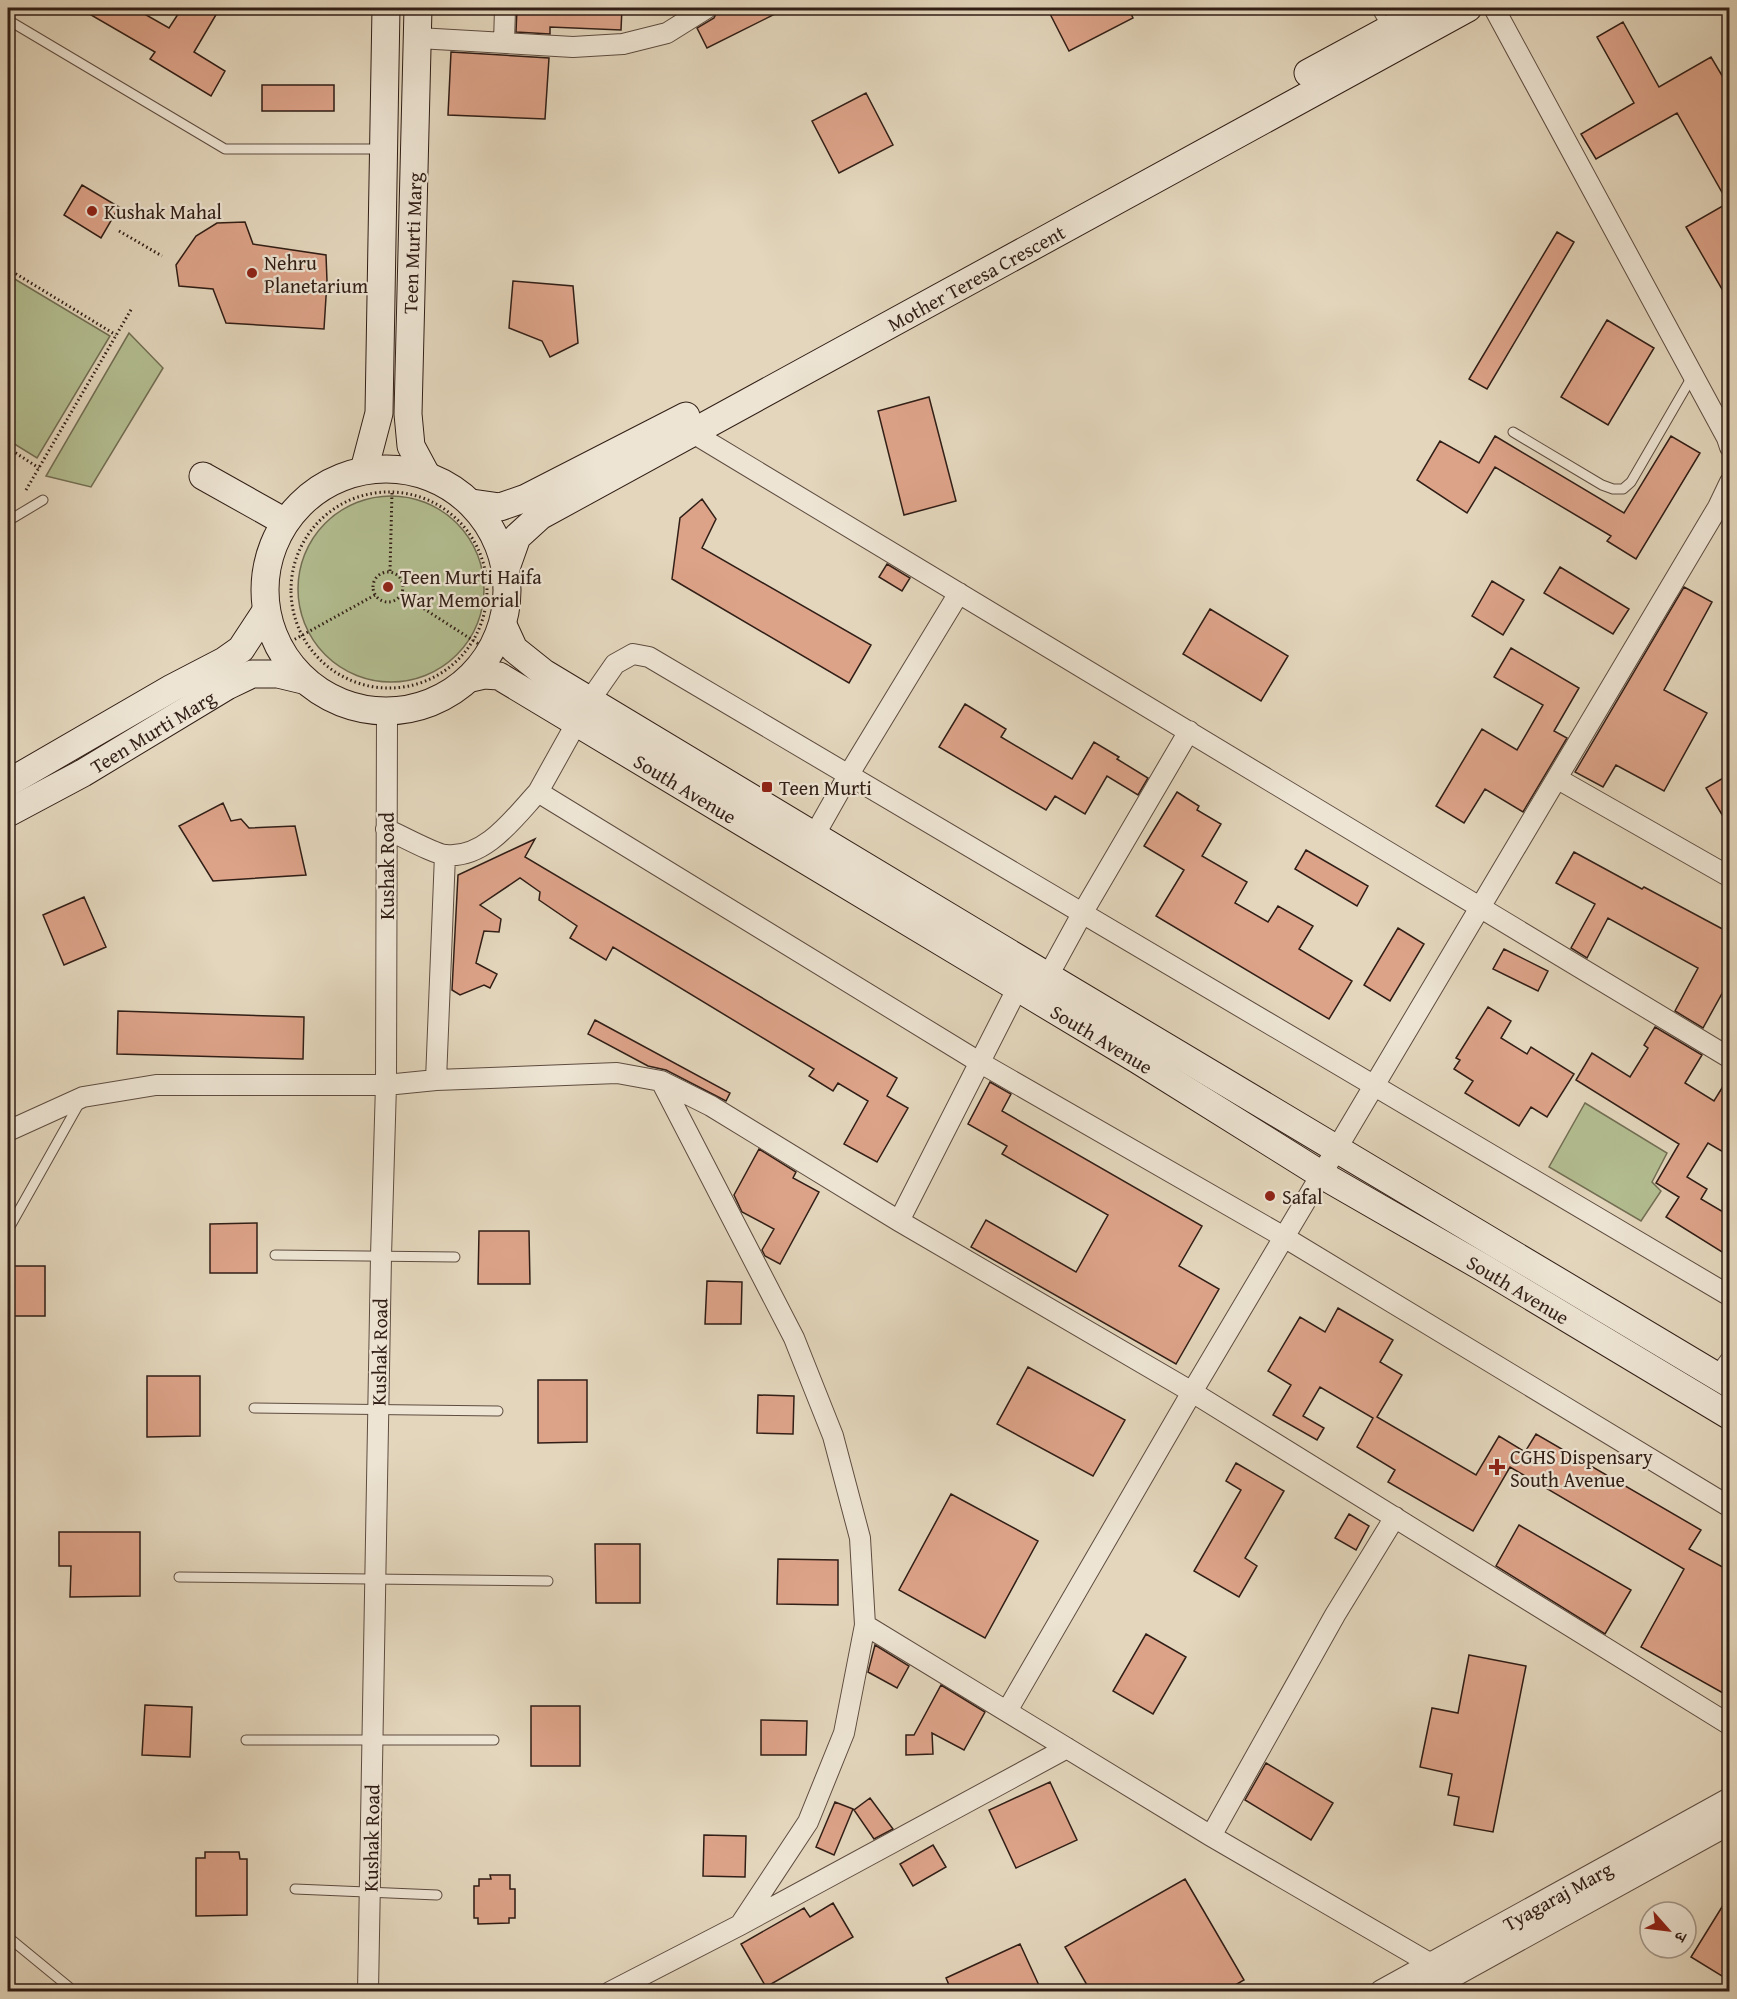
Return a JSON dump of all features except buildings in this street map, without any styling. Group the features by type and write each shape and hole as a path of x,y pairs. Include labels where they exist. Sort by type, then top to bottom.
{"main road":[{"name":"Teen Murti Marg","path":"364,470 379,413 386,8"},
{"name":"Teen Murti Marg","path":"418,8 408,414 411,446 426,474"},
{"name":"Mother Teresa Crescent","path":"472,503 500,507 526,498 574,475 678,421 1382,19 1428,8"},
{"name":"Mother Teresa Crescent","path":"507,568 517,537 540,516 1468,8"},
{"path":"395,468 426,474 450,486 472,503 494,533 507,568 508,597 503,626 482,646 471,678 447,696 418,708 387,712 342,704 303,680 290,642 266,611 265,580 271,550 285,522 306,498 334,480 364,470 395,468"},
{"path":"203,476 285,522"},
{"name":"Teen Murti Marg","path":"8,783 172,688 224,661 241,649 266,611"},
{"name":"South Avenue","path":"503,626 514,649 544,673 583,711 769,837 1017,989 1138,1060 1322,1175 1482,1267 1730,1416"},
{"name":"Teen Murti Marg","path":"8,813 83,773 227,686 252,674 278,674 303,680"},
{"name":"South Avenue","path":"471,678 484,675 499,676 583,711 814,836 1336,1149 1726,1374"}],"street":[{"path":"504,43 505,8"},
{"path":"418,38 573,47 623,44 667,33 707,8"},
{"path":"1494,8 1730,447"},
{"path":"693,433 1730,1058"},
{"path":"1007,1711 1192,1392 1558,779 1718,507 1730,482"},
{"path":"814,836 959,593"},
{"path":"386,829 445,855 472,852 501,831 538,792 583,711 615,664 633,654 649,657 1730,1296"},
{"name":"Kushak Road","path":"368,1992 386,1085 387,712"},
{"path":"1048,976 1189,731"},
{"path":"1558,779 1730,877"},
{"path":"538,792 979,1062 1284,1237 1730,1507"},
{"path":"436,1080 445,855"},
{"path":"899,1221 1017,989"},
{"path":"8,1131 83,1097 156,1085 386,1085 436,1080 616,1073 661,1081 711,1106 899,1221 1192,1392 1730,1725"},
{"path":"661,1081 794,1338 833,1436 860,1538 866,1625 844,1733 808,1822 740,1925"},
{"path":"1210,1836 1335,1615 1395,1517"},
{"path":"866,1625 1210,1836 1431,1964"},
{"path":"610,1992 740,1925 1067,1748"},
{"name":"Tyagaraj Marg","path":"1382,1992 1730,1800"},
{"name":"Tyagaraj Marg","path":"1422,1992 1730,1822"}],"lane":[{"path":"8,20 225,149 383,149"},
{"path":"1513,432 1602,485 1613,489 1623,489 1630,482 1693,375"},
{"path":"8,520 43,500"},
{"path":"8,1230 83,1097"},
{"path":"275,1255 455,1257"},
{"path":"254,1408 498,1411"},
{"path":"179,1576 548,1581"},
{"path":"246,1740 494,1740"},
{"path":"295,1889 437,1895"},
{"path":"8,1937 75,1992"}],"path":[{"path":"119,231 162,256"},
{"path":"8,269 116,335"},
{"path":"26,490 132,308"},
{"path":"8,448 39,468"},
{"path":"390,571 392,492"},
{"path":"290,642 294,615 291,587 294,565 305,540 322,518 340,505 361,496 392,492 416,495 445,509 462,524 475,542 483,562 487,590 482,646"},
{"path":"384,572 395,573 403,581 401,594 395,601 382,601 375,595 372,586 375,578 384,572"},
{"path":"401,594 482,646"},
{"path":"290,642 375,595"},
{"path":"290,642 318,658 340,675 365,686 387,688 415,685 436,676 482,646"}],"green space":[{"path":"8,275 110,336 37,458 8,440"},
{"path":"129,333 163,368 91,487 46,476"},
{"path":"391,496 426,503 457,523 477,554 484,589 477,624 457,655 426,675 391,682 356,675 325,655 305,624 298,589 305,554 325,523 356,503"},
{"path":"1585,1103 1667,1153 1652,1182 1661,1191 1641,1221 1549,1167"}],"place":[{"name":"Kushak Mahal","path":"92,211"},
{"name":"Nehru Planetarium","path":"252,273"},
{"name":"Teen Murti Haifa War Memorial","path":"388,587"},
{"name":"Teen Murti","path":"767,787"},
{"name":"Safal","path":"1270,1196"},
{"name":"CGHS Dispensary South Avenue","path":"1497,1467"}]}
